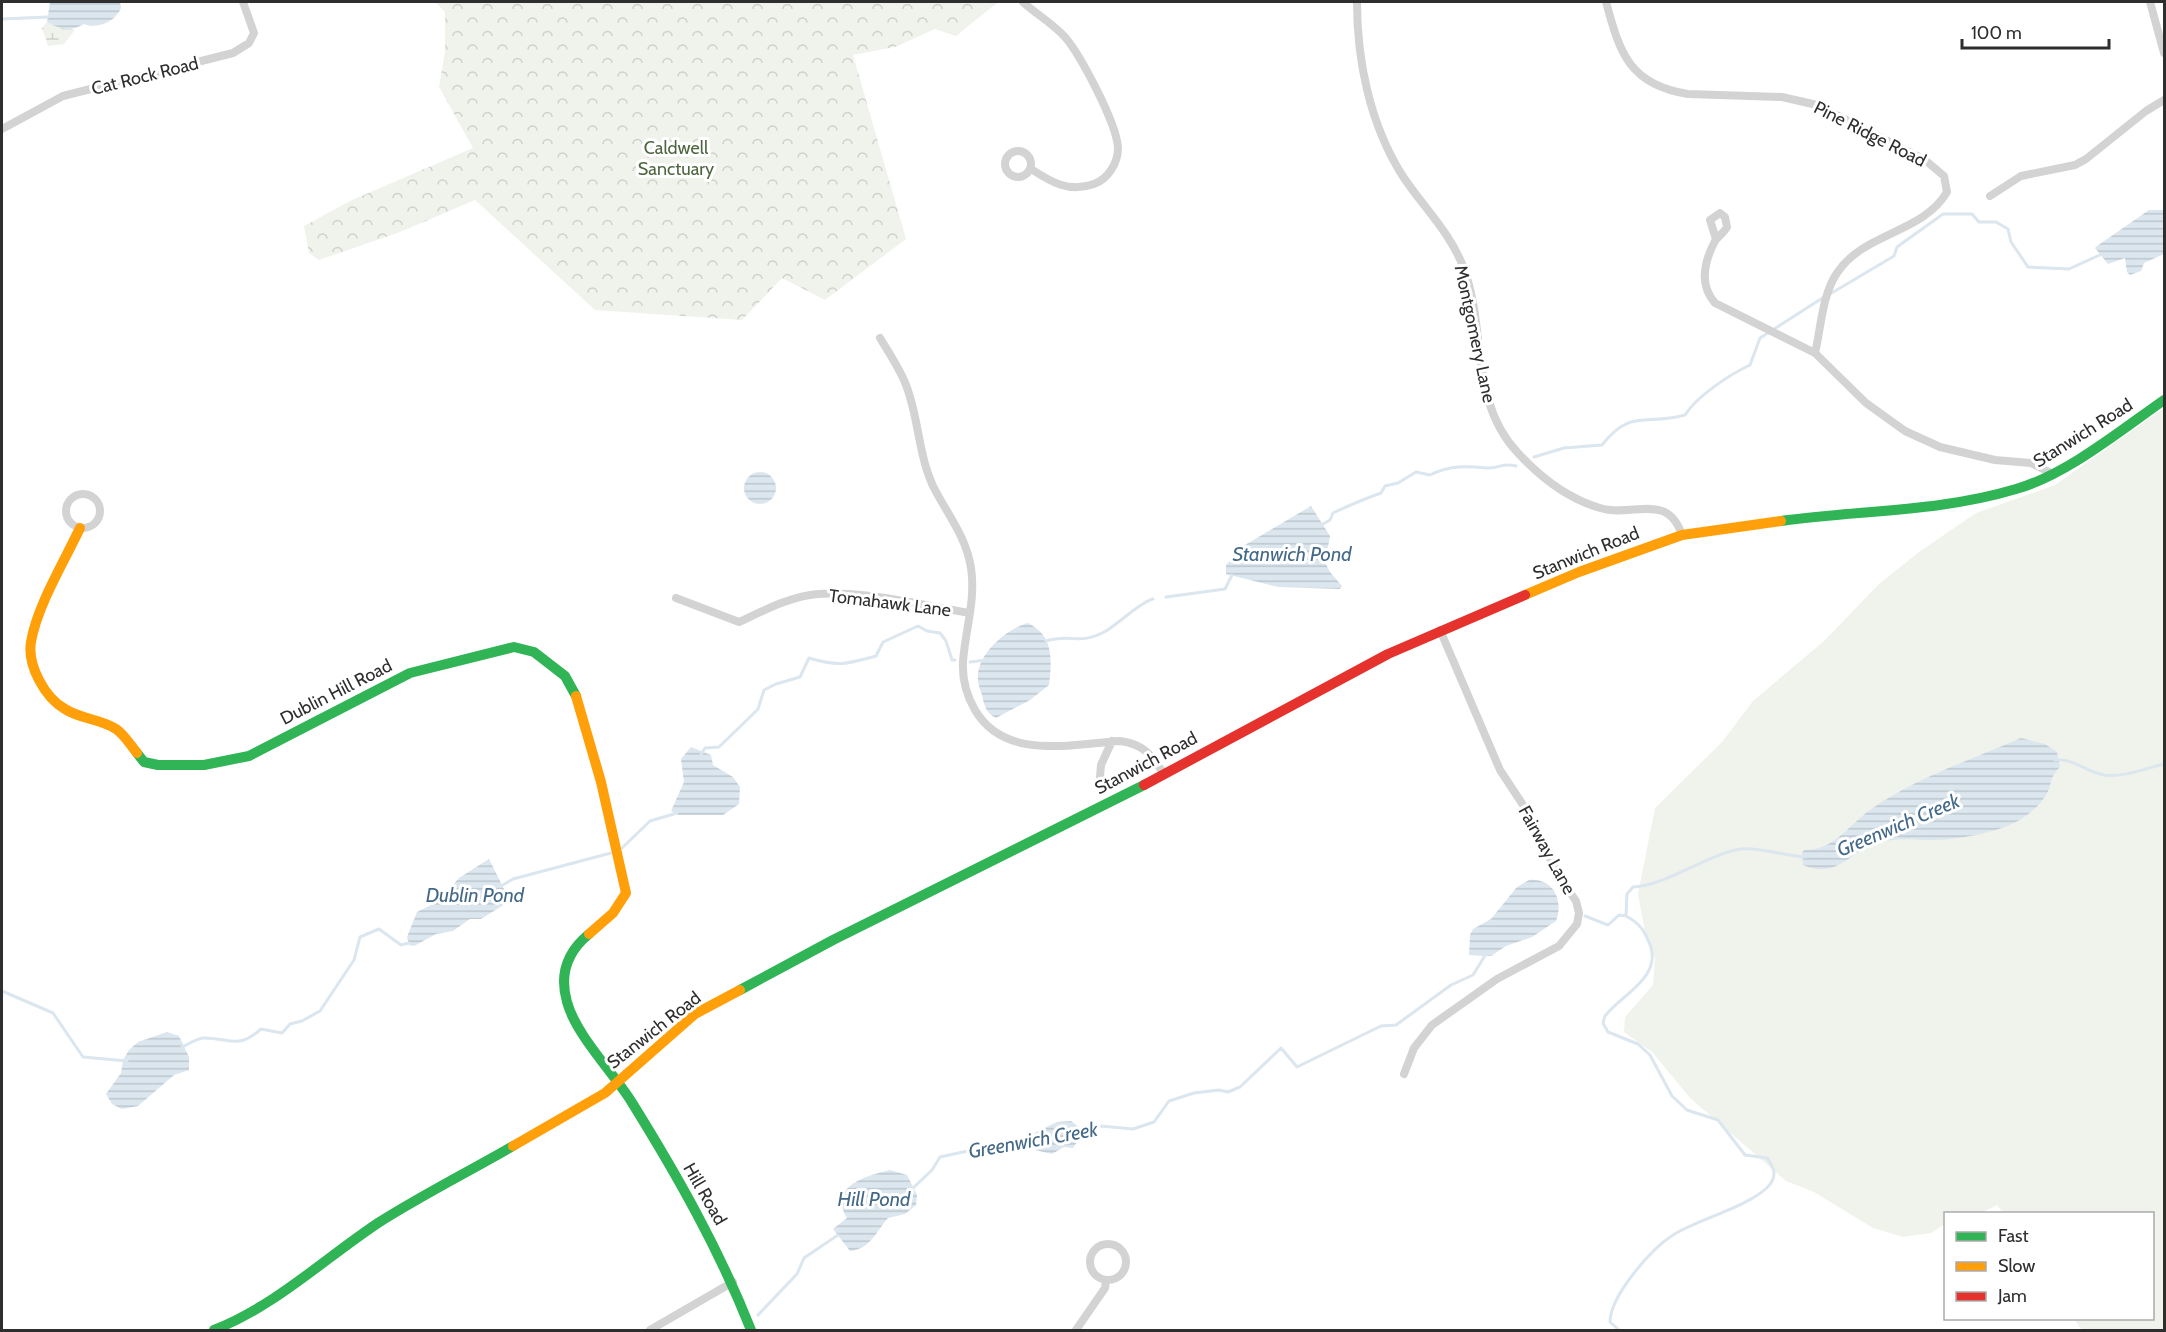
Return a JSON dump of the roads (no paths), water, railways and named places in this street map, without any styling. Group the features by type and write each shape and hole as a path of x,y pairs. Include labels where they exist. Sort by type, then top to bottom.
{"street":[{"name":"Cat Rock Road","path":"2,129 63,96 201,62 242,48 254,33 243,2"},
{"path":"1023,2 1066,38 1076,53 1113,127 1118,150 1114,165 1106,176 1083,187 1071,189 1030,169"},
{"name":"Montgomery Lane","path":"1358,2 1359,54 1372,102 1389,150 1402,174 1456,248 1465,272 1473,306 1478,359 1489,405 1507,440 1553,484 1581,501 1603,509 1645,508 1669,513 1677,522 1682,535"},
{"name":"Pine Ridge Road","path":"1606,2 1632,67 1648,83 1688,94 1798,99 1859,125 1925,160 1944,176 1947,192 1936,207 1922,218 1861,249 1836,275 1825,305 1815,353"},
{"path":"2150,2 2164,53"},
{"path":"1990,196 2021,176 2075,165 2086,159 2146,111 2164,100"},
{"path":"1716,239 1706,266 1706,290 1715,303 1815,353 1866,403 1905,431 1940,447 1995,460 2031,463 2053,474"},
{"path":"880,338 906,385 923,458 933,486 956,524 967,549 973,591 963,676 973,708 990,729 1012,742 1031,746 1112,741 1135,743 1146,748 1164,774"},
{"name":"Stanwich Road","path":"214,1330 239,1320 269,1301 378,1223 605,1093 617,1080 704,1009 832,940 1164,774 1341,678 1440,630 1586,569 1682,535 1802,518 1955,504 2008,492 2053,474 2089,453 2164,400"},
{"name":"Dublin Hill Road","path":"89,495 98,503 100,514 91,527 80,528 68,519 66,508 72,498 89,495"},
{"name":"Dublin Hill Road","path":"80,528 39,616 30,644 33,665 42,685 55,703 67,711 117,729 144,762 158,765 204,765 249,756 391,681 462,658 514,647 534,652 565,676 576,694 601,782 626,892 617,910 573,949 564,969 565,992 570,1012 617,1080"},
{"name":"Tomahawk Lane","path":"676,598 739,622 774,606 816,594 866,596 970,613"},
{"name":"Fairway Lane","path":"1404,1074 1414,1047 1432,1025 1497,979 1559,946 1577,924 1579,913 1576,902 1555,869 1525,808 1500,770 1440,630"},
{"path":"1100,777 1101,765 1112,741"},
{"name":"Hill Road","path":"617,1080 697,1209 733,1282 751,1330"},
{"path":"1112,1245 1122,1250 1125,1267 1120,1276 1106,1280 1096,1276 1090,1260 1095,1249 1112,1245"},
{"path":"1076,1330 1105,1287 1106,1280"},
{"path":"650,1330 733,1282"}],"water":[{"path":"50,2 120,2 121,8 115,17 106,23 95,26 84,24 66,29 47,22"},
{"path":"2149,210 2164,210 2164,254 2144,263 2141,271 2130,275 2127,272 2125,258 2108,264 2095,248"},
{"path":"760,472 771,477 776,488 771,499 760,504 749,499 744,488 749,477"},
{"name":"Stanwich Pond","path":"1311,506 1330,536 1325,562 1342,586 1340,589 1278,587 1226,574 1226,565 1245,545"},
{"path":"1028,623 1036,628 1047,641 1051,657 1049,685 1030,700 996,718 990,714 985,705 978,681 979,667 989,650 1003,636"},
{"path":"2021,738 2045,744 2057,752 2060,767 2053,775 2044,799 2023,818 2003,828 1968,837 1885,841 1868,847 1835,867 1826,869 1815,869 1803,865 1804,850 1832,842 1870,810 1887,799 1924,779"},
{"path":"691,747 711,755 713,765 733,777 740,787 739,804 723,815 678,815 671,811 684,782 681,759"},
{"name":"Dublin Pond","path":"489,859 510,901 481,919 470,919 453,931 436,934 414,946 409,945 407,937 417,912 437,902 459,878"},
{"path":"1529,880 1544,883 1554,892 1559,905 1556,921 1532,937 1506,946 1491,956 1469,955 1470,935 1473,929 1491,919 1517,887"},
{"path":"167,1032 179,1036 189,1057 189,1070 174,1075 138,1106 122,1109 112,1104 106,1094 121,1073 123,1060 129,1050 138,1042"},
{"path":"1071,1121 1084,1131 1073,1148 1064,1147 1052,1154 1035,1150 1030,1142 1030,1135 1057,1122"},
{"name":"Hill Pond","path":"890,1170 907,1175 917,1195 916,1205 905,1214 888,1218 868,1243 857,1250 850,1251 833,1229 847,1218 842,1206 843,1196 852,1184"}],"waterway":[{"path":"2,19 48,17"},
{"path":"1830,294 1894,256 1897,247 1943,214 1972,214 1979,222 1996,222 2008,229 2011,242 2028,267 2069,269 2102,254"},
{"path":"1534,457 1564,448 1602,445 1612,434 1630,422 1685,415 1714,387 1750,365 1760,338 1824,297"},
{"path":"1321,525 1330,520 1333,513 1381,493 1385,486 1398,483 1416,472 1430,475 1444,469 1458,467 1516,466"},
{"path":"1166,597 1225,589 1232,575"},
{"path":"1046,641 1063,638 1082,639 1097,635 1153,599"},
{"path":"700,756 705,748 719,747 758,709 764,690 800,677 809,658 828,663 843,663 876,656 883,642 918,626 927,631 940,633 946,641 952,660 955,660"},
{"path":"970,662 986,660"},
{"name":"Greenwich Creek","path":"2055,760 2067,761 2098,774 2111,776 2164,764"},
{"path":"622,848 650,821 677,813"},
{"name":"Greenwich Creek","path":"1626,916 1627,894 1633,887 1673,876 1728,852 1741,849 1764,850 1805,857"},
{"path":"501,886 513,879 611,853"},
{"name":"Greenwich Creek","path":"1585,916 1608,925 1619,915 1626,916"},
{"path":"1619,1330 1610,1322 1612,1311 1624,1287 1643,1262 1664,1242 1683,1229 1740,1205 1764,1191 1773,1180 1774,1173 1767,1158 1745,1155 1718,1120 1687,1110 1672,1096 1650,1055 1638,1044 1608,1032 1603,1023 1605,1016 1640,983 1651,964 1652,953 1646,936 1639,926 1626,916"},
{"path":"182,1047 201,1038 240,1041 261,1029 282,1033 290,1024 302,1021 320,1011 354,960 360,937 379,929 401,945 409,943"},
{"name":"Greenwich Creek","path":"1080,1130 1101,1126 1133,1129 1154,1122 1169,1101 1194,1093 1219,1090 1228,1092 1240,1087 1281,1048 1297,1067 1381,1026 1396,1025 1451,985 1473,975 1486,954"},
{"path":"2,991 53,1013 83,1057 127,1061"},
{"name":"Greenwich Creek","path":"912,1189 932,1170 940,1157 1032,1137"},
{"name":"Greenwich Creek","path":"758,1315 797,1274 804,1258 838,1235"}],"park label":[{"name":"Caldwell Sanctuary","path":"676,158"}]}
